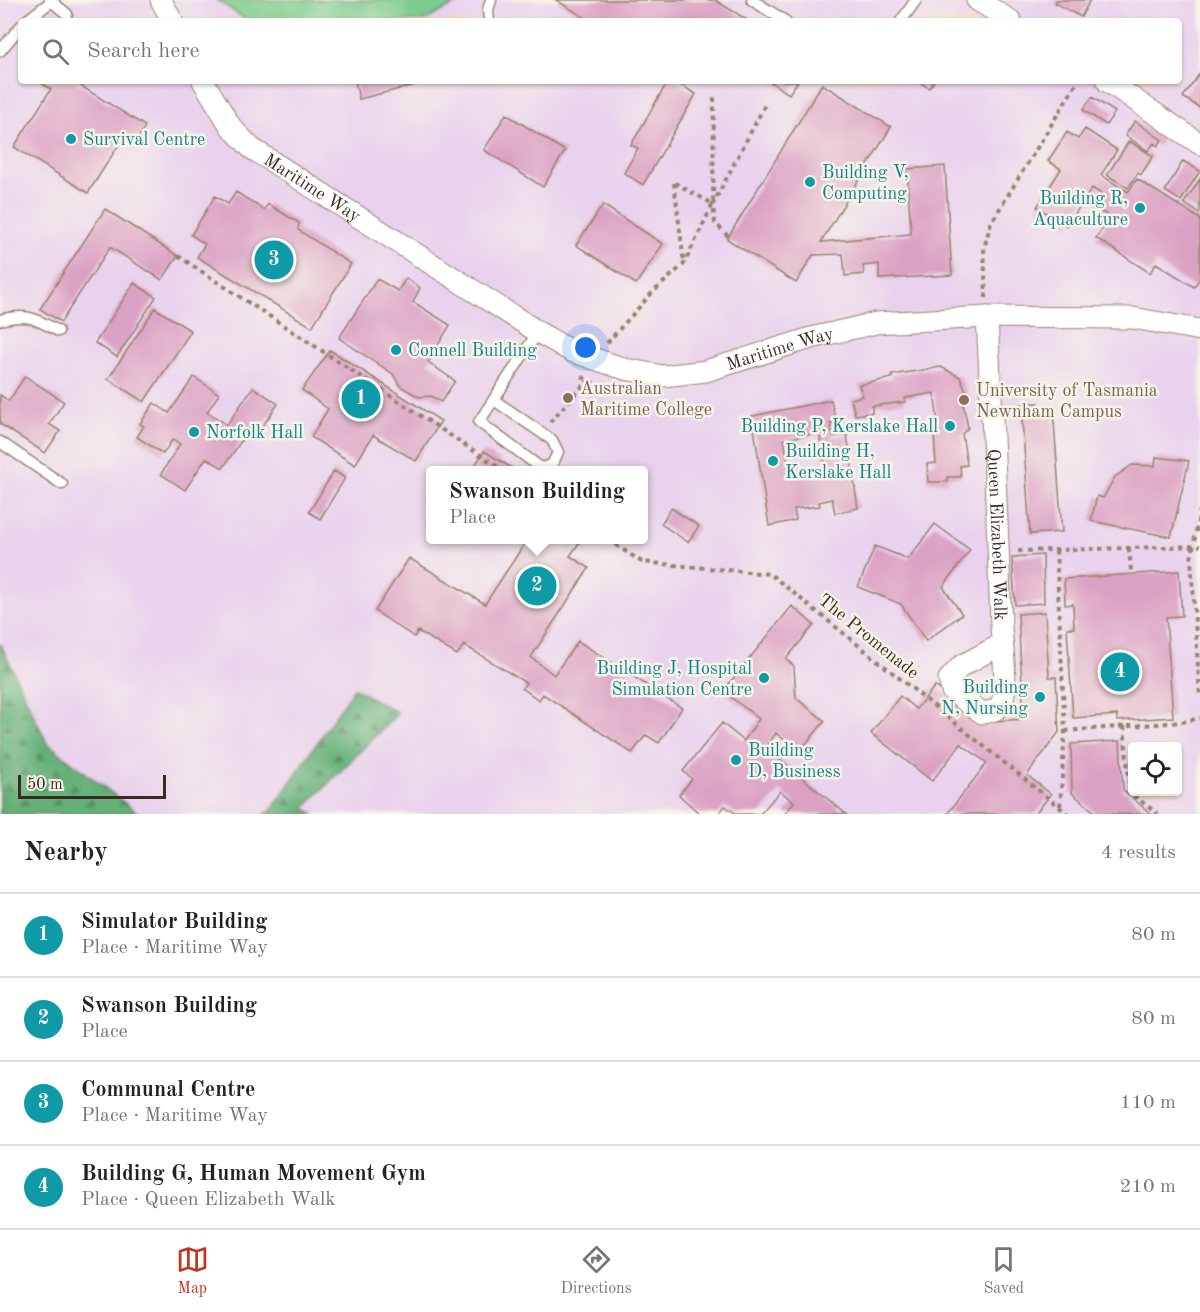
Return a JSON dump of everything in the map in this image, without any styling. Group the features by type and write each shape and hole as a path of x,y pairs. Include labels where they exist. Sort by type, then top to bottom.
{"street":[{"path":"161,0 170,18"},
{"path":"977,0 1006,18"},
{"name":"Maritime Way","path":"205,84 231,127 251,148 538,332 571,351 625,369 663,376 706,371 811,338 876,323 987,317 1133,318 1200,330"},
{"path":"1111,84 1200,144"},
{"name":"Queen Elizabeth Walk","path":"987,317 1002,644"}],"lane":[{"path":"489,18 491,0"},
{"path":"752,0 780,18"},
{"path":"904,18 916,0"},
{"path":"30,18 51,1 67,14"},
{"path":"0,51 18,30"},
{"path":"0,320 21,315 35,319 58,331"},
{"path":"538,332 479,422 522,457 538,466"},
{"path":"494,400 552,440 558,452 552,465 548,466"},
{"path":"0,442 62,484"}],"path":[{"path":"987,317 984,248 991,223 1076,84"},
{"path":"714,97 713,204 715,223 728,236"},
{"path":"601,350 651,294 684,264 766,103"},
{"path":"684,264 674,183 713,204"},
{"path":"178,256 495,466"},
{"path":"545,427 587,381"},
{"path":"1200,510 1191,547 1200,697"},
{"name":"The Promenade","path":"614,544 642,562 770,574 1068,814"},
{"path":"999,552 1200,546"},
{"path":"1129,548 1131,571"},
{"path":"1056,550 1065,731 1060,807"},
{"path":"1065,731 1182,722 1200,718"},
{"path":"1124,726 1130,793 1158,814"}],"shaded area":[{"path":"0,0 1200,0 1200,814 56,814 0,778"}],"green space":[{"path":"217,0 463,0 430,18 244,18"},
{"path":"0,643 47,743 139,814 0,814"},
{"path":"354,688 398,713 304,808 315,814 264,814 271,811"}],"building":[{"path":"556,0 715,0 744,18 585,18"},
{"path":"1057,0 1090,0 1081,17 1055,3"},
{"path":"1200,73 1200,108 1183,97"},
{"name":"Survival Centre","path":"43,84 78,84 145,126 136,142 125,135 88,193 14,147 51,89"},
{"path":"356,84 420,84 359,99"},
{"path":"666,84 679,84 696,94 643,185 624,173 638,148 631,145"},
{"path":"774,84 796,84 789,94"},
{"name":"Building V, Computing","path":"822,84 891,127 821,242 911,234 907,169 945,166 952,275 879,279 879,264 863,266 864,274 845,276 843,254 813,255 796,283 727,239"},
{"path":"1092,97 1115,112 1106,125 1083,110"},
{"path":"506,114 565,151 543,187 484,150"},
{"name":"Building R, Aquaculture","path":"1135,121 1162,140 1158,146 1154,143 1148,151 1125,135"},
{"name":"Building R, Aquaculture","path":"1085,129 1117,150 1101,175 1128,192 1137,179 1200,219 1200,278 1194,287 1156,263 1150,273 1096,238 1110,217 1097,209 1105,196 1092,188 1067,226 1037,207 1061,169 1048,161 1067,132 1078,139"},
{"name":"Building R, Aquaculture","path":"1129,141 1153,156 1141,175 1138,173 1128,188 1107,175"},
{"name":"Building R, Aquaculture","path":"1183,161 1200,171 1181,201 1165,191"},
{"path":"1200,179 1200,211 1199,213 1184,203"},
{"path":"236,192 264,210 268,204 299,223 298,230 351,264 312,327 197,257 205,244 191,235 215,196 228,204"},
{"path":"603,205 663,244 636,284 576,245"},
{"path":"105,209 178,256 162,280 110,247 61,322 40,309"},
{"name":"Connell Building","path":"406,278 420,288 413,302 450,325 428,362 455,381 441,402 431,396 419,397 400,386 393,374 339,338 377,279 398,291"},
{"path":"134,283 156,297 117,357 95,343"},
{"path":"155,308 191,331 144,402 108,379"},
{"path":"330,350 441,421 416,461 373,435 355,465 311,437 328,409 302,390"},
{"name":"Building P, Kerslake Hall","path":"941,367 960,377 968,395 962,397 968,428 962,434 967,465 960,466 961,477 947,477 948,482 928,482 927,464 936,463 933,423 938,422 934,393 905,398 905,402 872,406 872,413 855,415 851,399 863,396 859,385 892,378 892,375"},
{"path":"25,376 64,402 49,424 60,431 45,453 0,424 0,395 9,401"},
{"name":"Norfolk Hall","path":"194,377 219,394 207,412 227,425 253,387 278,404 257,434 249,429 223,468 206,458 185,490 161,474 180,444 173,439 163,454 137,437 144,426 140,424 154,403 169,413"},
{"name":"Building H, Kerslake Hall","path":"831,400 836,422 830,423 833,437 847,435 858,508 835,513 832,499 819,502 820,506 794,509 796,520 769,526 752,416","holes":["819,433 826,470 790,477 784,439"]},
{"path":"1039,403 1040,409 1053,408 1062,532 1030,534 1021,404"},
{"path":"484,451 508,466 475,466"},
{"path":"1156,457 1189,461 1171,537 1091,521 1097,496 1103,498 1115,477 1132,465 1155,466"},
{"path":"334,471 345,478 320,519 309,512"},
{"path":"671,508 699,526 688,542 661,524"},
{"path":"935,524 970,550 943,587 962,614 926,641 901,604 858,587 875,546 908,559"},
{"path":"524,544 578,544 570,556 589,568 531,657 554,675 578,641 682,708 659,743 646,735 632,753 543,694 539,700 522,688 526,683 464,645 457,655 418,631 414,637 375,611 409,558 485,604"},
{"path":"1043,555 1044,603 1015,605 1012,557"},
{"path":"1179,571 1182,616 1166,617 1173,717 1117,721 1117,715 1073,718 1067,628 1074,628 1073,604 1065,605 1064,579"},
{"path":"792,606 814,625 786,659 794,666 796,698 825,721 799,752 776,733 766,748 846,814 785,814 794,802 780,791 760,814 737,814 725,806 718,814 700,814 679,795 692,779 683,771 722,723 744,741 759,719 723,691"},
{"path":"1045,612 1049,677 1056,677 1059,732 1027,775 1051,794 1035,814 947,814 987,763 961,744 932,781 871,733 900,696 916,709 935,686 980,722 1024,719 1018,614"},
{"path":"1120,741 1123,790 1151,814 1097,814 1072,793 1071,744"}],"place":[{"name":"Survival Centre","path":"71,139"},
{"name":"Building V, Computing","path":"810,182"},
{"name":"Building R, Aquaculture","path":"1140,208"},
{"name":"Communal Centre","path":"274,260"},
{"name":"Connell Building","path":"396,350"},
{"name":"Australian Maritime College","path":"568,398"},
{"name":"Simulator Building","path":"361,399"},
{"name":"University of Tasmania Newnham Campus","path":"964,400"},
{"name":"Building P, Kerslake Hall","path":"950,426"},
{"name":"Norfolk Hall","path":"194,432"},
{"name":"Building H, Kerslake Hall","path":"773,461"},
{"name":"Swanson Building","path":"537,586"},
{"name":"Building G, Human Movement Gym","path":"1120,672"},
{"name":"Building J, Hospital Simulation Centre","path":"764,678"},
{"name":"Building N, Nursing","path":"1040,697"},
{"name":"Building D, Business","path":"736,760"}]}
